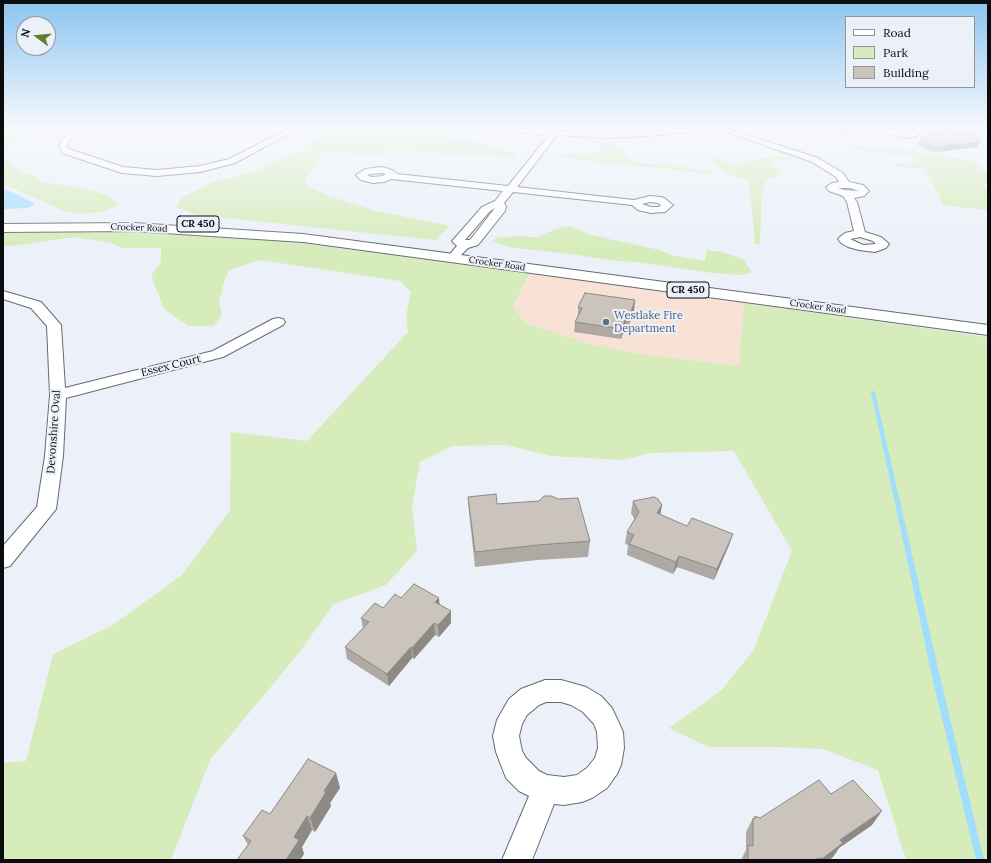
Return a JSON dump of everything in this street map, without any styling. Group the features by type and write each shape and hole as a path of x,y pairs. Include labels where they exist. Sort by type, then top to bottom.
{"main road":[{"name":"Crocker Road","path":"3,223 97,221 210,224 305,232 988,321"},
{"name":"Crocker Road","path":"3,228 114,227 197,230 458,252 988,330"}],"street":[{"path":"117,168 157,173 203,168"},
{"path":"458,252 474,243 500,211 501,206 499,203 527,168"},
{"path":"829,168 840,175 852,202 860,234"},
{"path":"390,176 637,203"},
{"name":"Devonshire Oval","path":"3,295 36,305 54,325 58,395 54,456 46,509 3,560"},
{"name":"Essex Court","path":"58,395 218,354 278,322"},
{"path":"517,860 546,789"}],"shaded area":[{"path":"532,272 745,300 739,366 646,355 590,344 525,323 513,306"}],"green space":[{"path":"3,168 16,168 20,172 34,175 42,182 88,189 109,196 119,204 104,211 82,214 65,211 3,184"},
{"path":"260,168 313,168 309,172 304,184 329,196 376,211 450,226 435,240 197,215 176,207 184,196 213,182 249,173"},
{"path":"660,168 690,168 711,172 712,174"},
{"path":"720,168 777,168 779,170 780,175 765,181 764,186 766,188 762,189 760,245 755,244 748,180 730,174"},
{"path":"917,168 982,168 987,172 988,180 984,187 988,190 988,210 942,205 940,197 925,169"},
{"path":"570,226 591,235 660,250 670,255 705,261 707,250 722,252 743,259 752,272 743,275 713,273 636,262 617,261 516,248 492,242 496,238 516,236 536,237 559,228"},
{"path":"42,231 119,231 203,234 278,240 530,274 513,306 525,323 590,344 646,355 739,366 744,303 988,337 988,860 906,860 878,770 823,749 708,747 669,728 722,690 754,649 792,551 734,451 650,453 622,460 551,456 506,445 452,446 420,462 412,507 417,551 386,585 334,604 298,654 210,760 171,860 3,860 3,763 26,761 53,654 113,625 182,575 230,510 231,432 307,441 408,332 406,316 411,292 400,281 260,260 229,270 219,302 222,314 214,326 188,326 164,309 151,276 161,262 161,248 121,248 112,243 75,237 3,247 3,233"}],"water":[{"path":"3,188 34,203 32,206 27,208 3,209"}],"building":[{"path":"585,293 635,300 630,315 627,314 622,329 575,322 582,308 578,307"},
{"path":"496,494 497,504 539,501 544,496 552,496 558,499 578,498 590,541 475,552 468,497"},
{"path":"654,497 658,499 662,505 657,513 687,526 692,518 733,534 717,569 679,556 676,562 629,544 634,535 627,532 639,512 633,501"},
{"path":"414,584 439,598 435,602 451,611 438,625 434,623 387,674 345,647 369,622 361,618 375,603 383,608 395,594 401,598"},
{"path":"308,759 336,773 324,791 326,792 310,818 307,816 294,837 299,840 286,860 238,860 251,841 243,836 262,810 270,814"},
{"path":"819,780 831,794 853,780 882,811 840,840 843,843 823,858 810,860 748,860 748,845 753,846 753,818 755,819 755,816 760,818"}],"waterway":[{"path":"873,392 937,681 980,860"}],"place":[{"name":"Westlake Fire Department","path":"606,322"}]}
